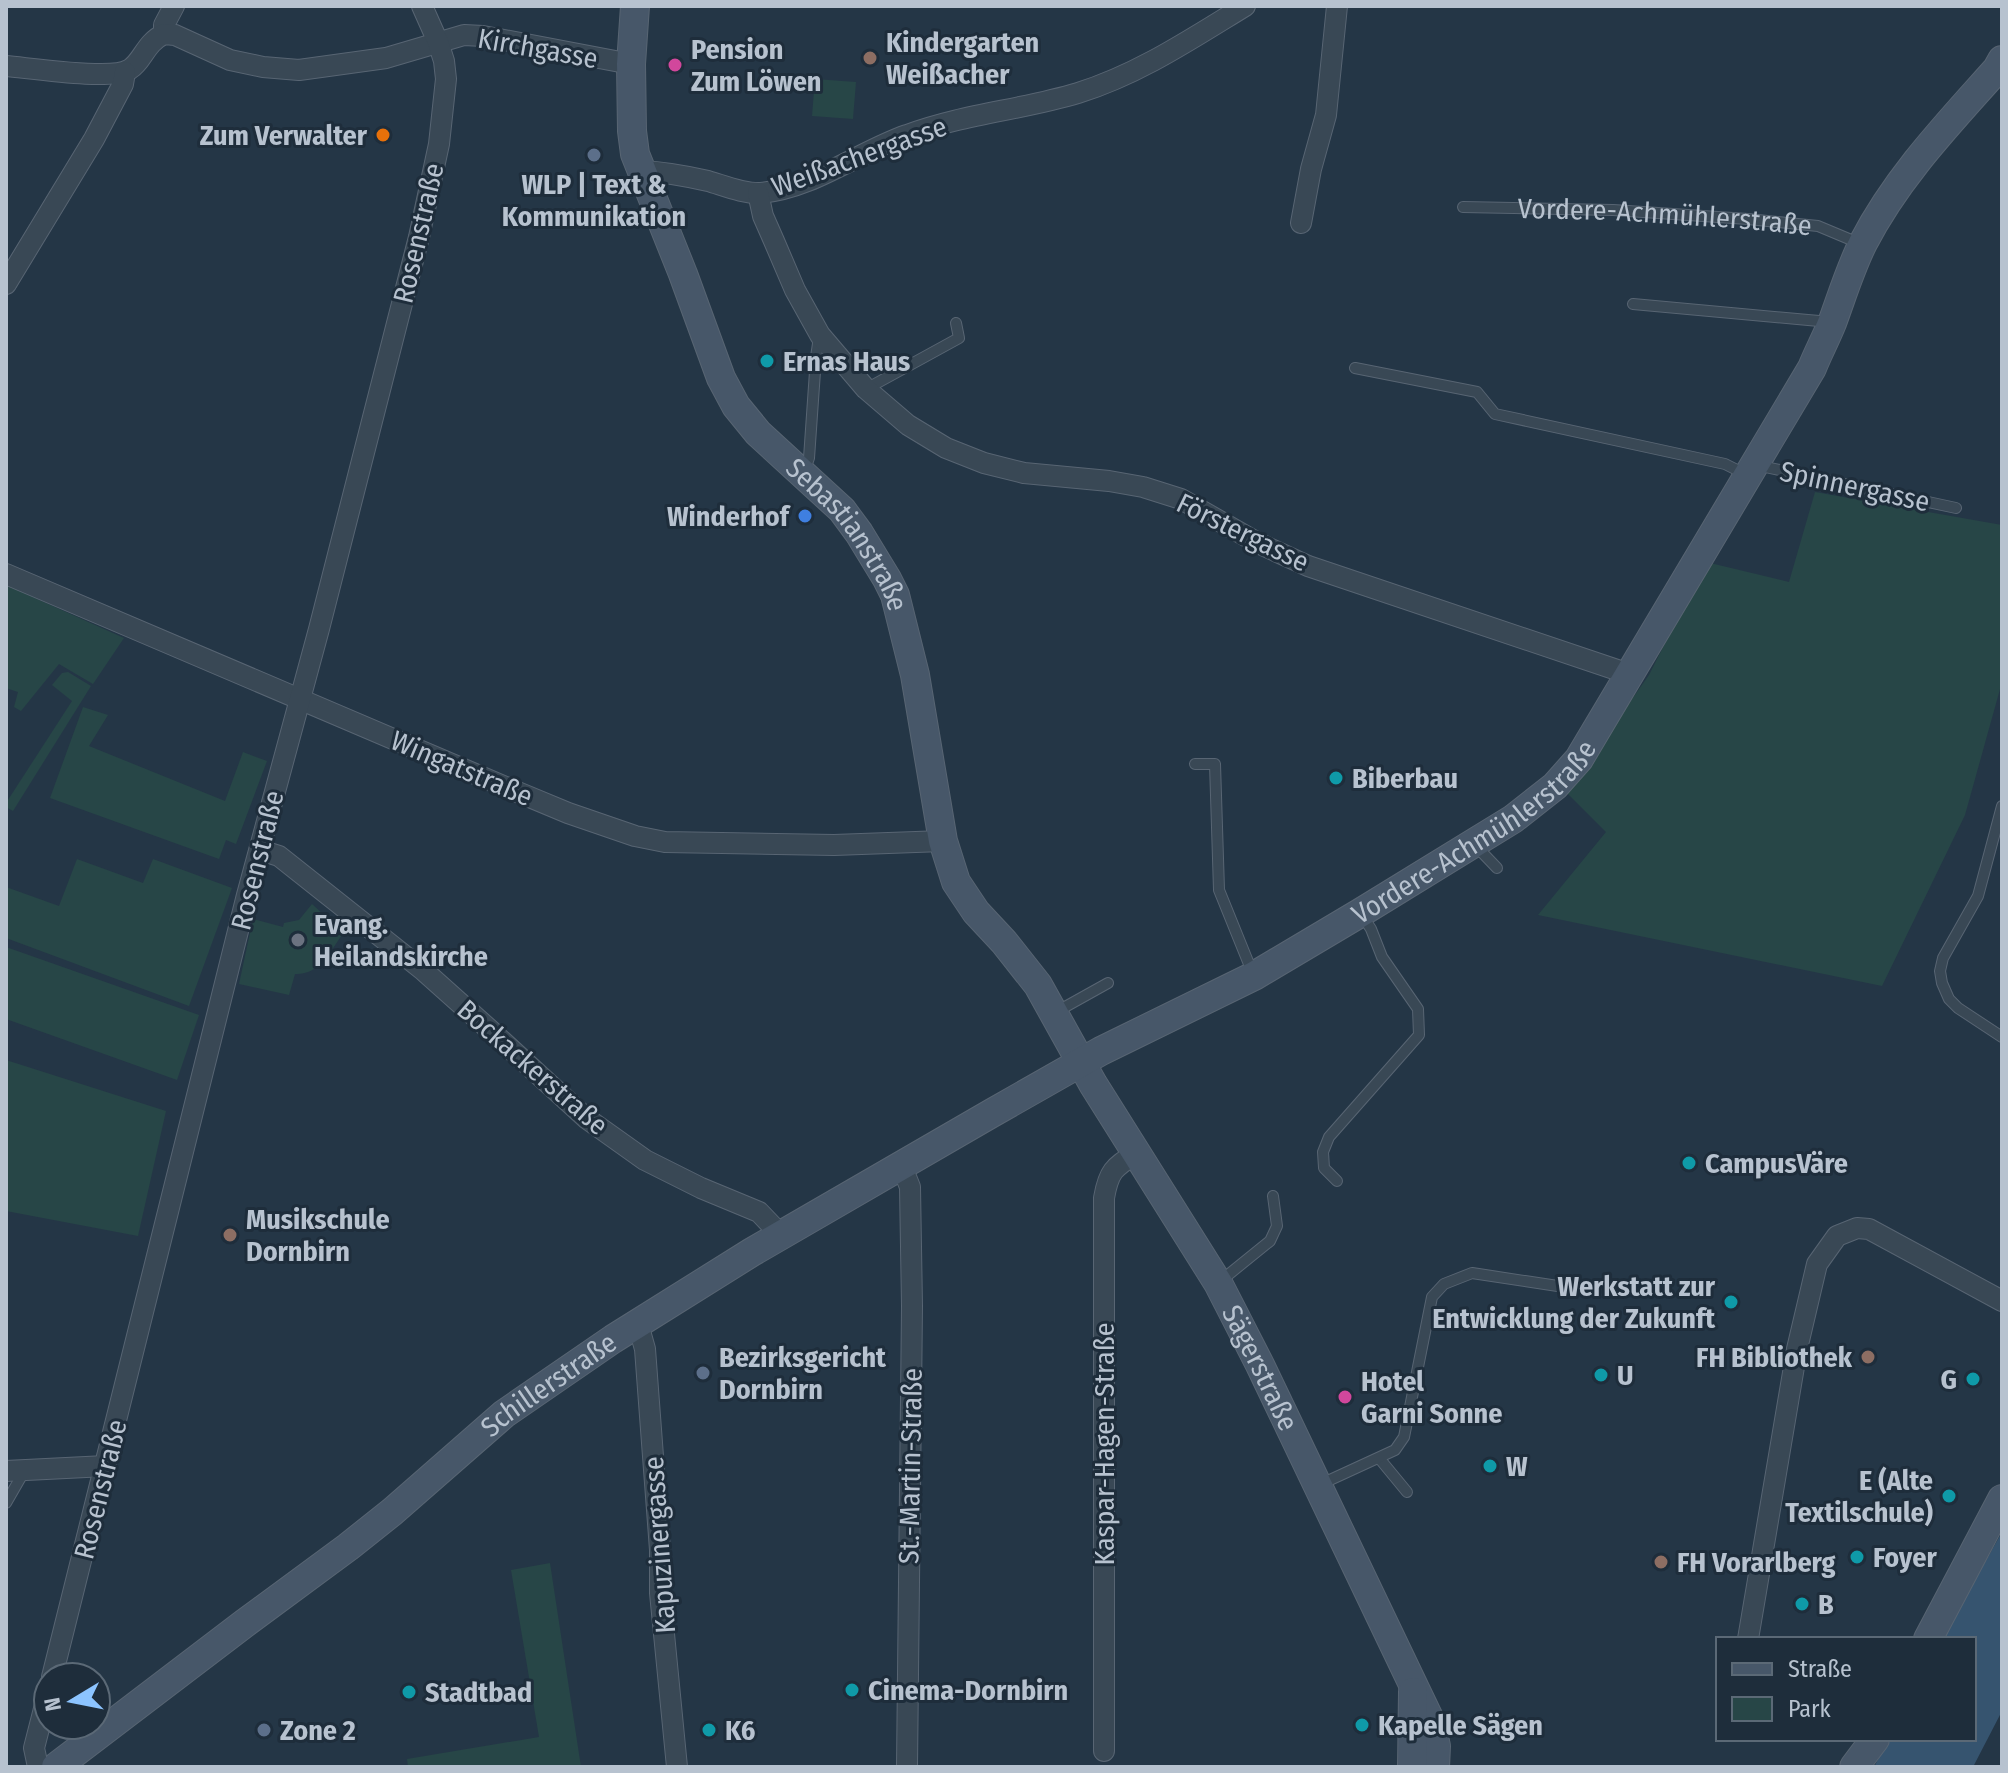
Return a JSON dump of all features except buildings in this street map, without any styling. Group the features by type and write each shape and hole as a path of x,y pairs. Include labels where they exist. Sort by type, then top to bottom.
{"street":[{"path":"164,34 164,25 174,6"},
{"name":"Kirchgasse","path":"422,6 438,42 464,35 483,36 631,64"},
{"name":"Sebastianstraße","path":"635,6 631,64 635,154 726,387 736,406 758,433 842,510 876,558 895,595 915,675 943,841 956,882 976,912 1038,985 1081,1062"},
{"name":"Weißachergasse","path":"642,171 677,175 758,193 778,190 815,179 878,146 909,134 1095,87 1169,53 1245,6"},
{"path":"1301,223 1311,169 1326,115 1337,6"},
{"path":"6,66 116,75 135,66 152,42 164,34 175,35 230,60 299,70 386,58 438,42"},
{"name":"Rosenstraße","path":"56,1661 426,206 439,144 446,79 438,42"},
{"name":"Vordere-Achmühlerstraße","path":"1081,1062 1254,976 1513,819 1555,786 1579,759 1812,368 1863,244 1894,189 2000,67"},
{"path":"6,284 94,139 123,84 125,72"},
{"name":"Förstergasse","path":"758,193 763,216 795,290 820,335 866,389 908,425 946,448 984,463 1024,473 1109,481 1143,487 1181,499 1258,543 1308,566 1629,674"},
{"name":"Wingatstraße","path":"6,574 568,813 635,836 665,842 819,845 943,841"},
{"name":"Bockackerstraße","path":"260,850 279,856 424,971 586,1118 648,1162 759,1212 781,1235"},
{"name":"Schillerstraße","path":"56,1767 348,1547 504,1414 613,1339 781,1235 1081,1062"},
{"name":"Sägerstraße","path":"1081,1062 1218,1283 1260,1365 1430,1720 1434,1733 1435,1767"},
{"name":"Kaspar-Hagen-Straße","path":"1104,1751 1104,1198 1107,1182 1116,1166 1138,1152"},
{"name":"St.-Martin-Straße","path":"902,1167 910,1187 912,1306 907,1767"},
{"path":"1748,1637 1797,1349 1817,1264 1837,1236 1857,1228 1869,1229 2002,1301"},
{"name":"Kapuzinergasse","path":"638,1324 645,1349 660,1550 660,1593 677,1767"},
{"path":"16,1470 106,1466"},
{"path":"1929,1637 2002,1499"},
{"name":"Sägerstraße","path":"1412,1767 1413,1688"},
{"path":"36,1741 38,1767"},
{"path":"1854,1767 1874,1741"}],"lane":[{"name":"Vordere-Achmühlerstraße","path":"1463,207 1613,210 1748,219 1818,226 1863,244"},
{"path":"1633,304 1819,321 1831,325"},
{"path":"866,389 959,338 956,323"},
{"path":"804,474 809,458 820,335"},
{"path":"1355,368 1477,392 1495,414 1750,470"},
{"name":"Spinnergasse","path":"1750,470 1956,508"},
{"path":"1195,764 1215,764 1219,890 1254,976"},
{"path":"2002,806 1978,896 1943,958 1940,971 1949,999 2002,1037"},
{"path":"1473,844 1497,868"},
{"path":"1337,1181 1324,1168 1323,1152 1329,1137 1419,1035 1418,1009 1382,957 1371,929 1360,913"},
{"path":"1054,1013 1108,983"},
{"path":"1218,1283 1270,1241 1277,1226 1273,1196"},
{"path":"1317,1486 1395,1450 1404,1437 1432,1297 1444,1284 1472,1273 1597,1292"},
{"path":"1379,1458 1407,1492"},
{"path":"6,1503 16,1470"}],"green space":[{"path":"815,79 856,82 853,119 812,116"},
{"path":"1815,492 2002,525 2002,682 1965,815 1882,986 1538,915 1606,832 1566,792 1649,675 1706,562 1789,582"},
{"path":"6,585 124,638 93,684 59,664 21,711 14,707 18,692 6,688"},
{"path":"68,672 91,686 13,811 6,807 6,803 72,701 52,685 62,673"},
{"path":"83,707 108,715 89,746 225,801 243,752 267,761 236,844 226,840 219,859 50,798"},
{"path":"77,859 143,883 153,859 232,888 189,1006 6,938 6,887 59,906"},
{"path":"312,904 343,932 323,962 311,971 295,974 289,995 239,984 253,919 283,927 284,923 299,920"},
{"path":"6,947 199,1015 177,1080 6,1019"},
{"path":"6,1060 166,1111 138,1236 6,1211"},
{"path":"550,1563 581,1767 408,1767 407,1759 539,1737 511,1570"}],"water":[{"path":"2002,1532 2002,1711 1973,1767 1874,1767 1888,1741 1976,1741 1976,1637 1943,1637"}],"place":[{"name":"Kindergarten Weißacher","path":"870,58"},
{"name":"Pension Zum Löwen","path":"675,65"},
{"name":"Zum Verwalter","path":"383,135"},
{"name":"WLP | Text & Kommunikation","path":"594,155"},
{"name":"Ernas Haus","path":"767,361"},
{"name":"Winderhof","path":"805,516"},
{"name":"Biberbau","path":"1336,778"},
{"name":"Evang. Heilandskirche","path":"298,940"},
{"name":"CampusVäre","path":"1689,1163"},
{"name":"Musikschule Dornbirn","path":"230,1235"},
{"name":"Werkstatt zur Entwicklung der Zukunft","path":"1731,1302"},
{"name":"FH Bibliothek","path":"1868,1357"},
{"name":"Bezirksgericht Dornbirn","path":"703,1373"},
{"name":"U","path":"1601,1375"},
{"name":"G","path":"1973,1379"},
{"name":"Hotel Garni Sonne","path":"1345,1397"},
{"name":"W","path":"1490,1466"},
{"name":"E (Alte Textilschule)","path":"1949,1496"},
{"name":"Foyer","path":"1857,1557"},
{"name":"FH Vorarlberg","path":"1661,1562"},
{"name":"B","path":"1802,1604"},
{"name":"Cinema-Dornbirn","path":"852,1690"},
{"name":"Stadtbad","path":"409,1692"},
{"name":"Kapelle Sägen","path":"1362,1725"},
{"name":"Zone 2","path":"264,1730"},
{"name":"K6","path":"709,1730"}]}
